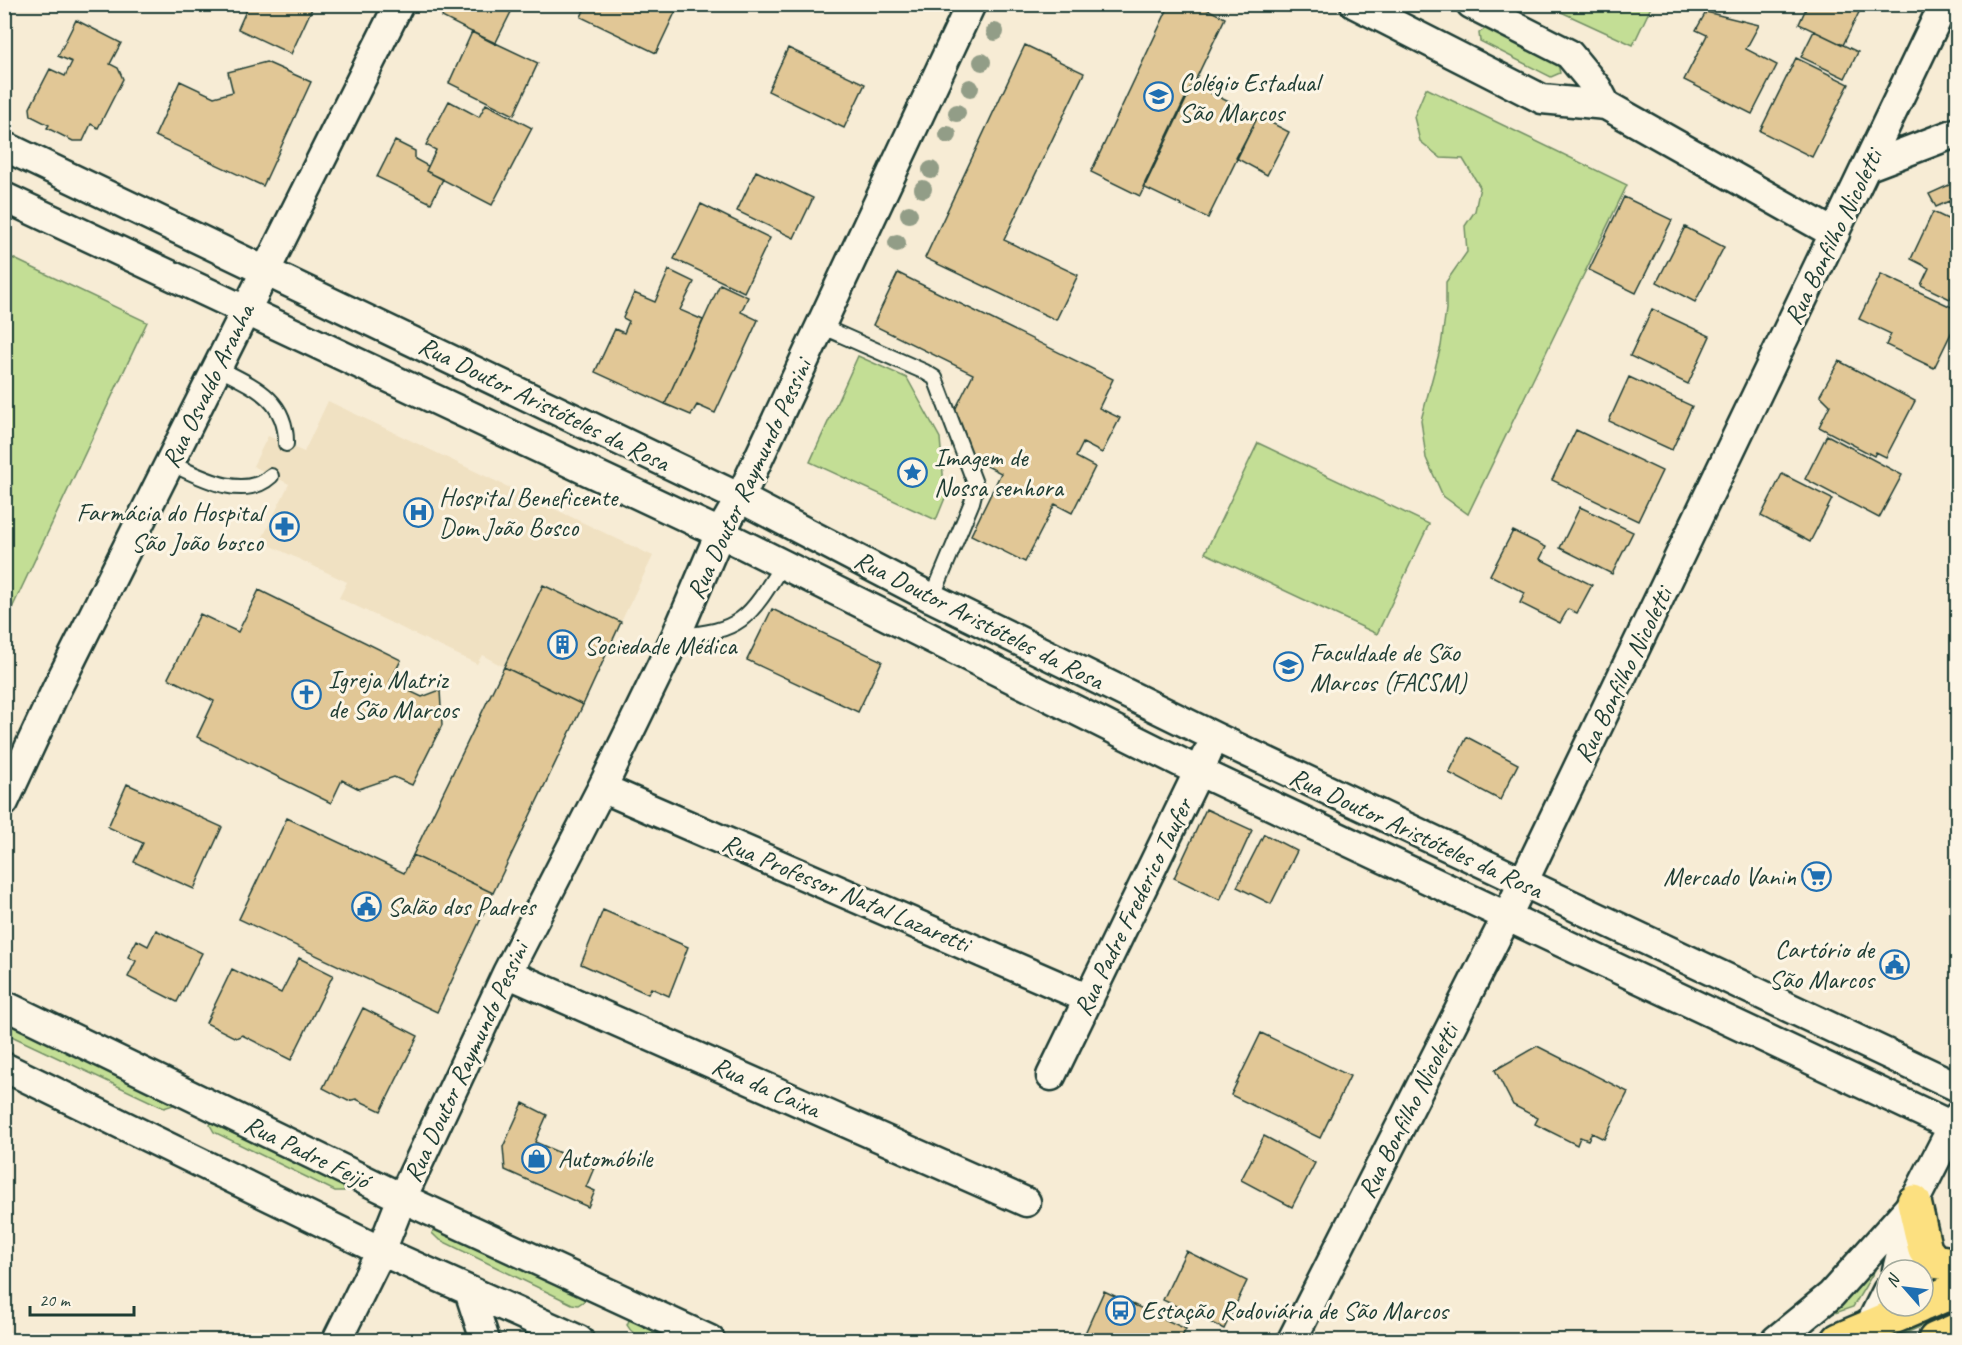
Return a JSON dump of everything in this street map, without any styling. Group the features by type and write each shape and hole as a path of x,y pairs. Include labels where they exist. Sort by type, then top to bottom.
{"main road":[{"path":"1914,1202 1925,1250 1934,1261 1958,1265"},
{"path":"1935,1299 1958,1289"},
{"path":"1857,1337 1895,1318"},
{"path":"1935,1341 1958,1330"}],"street":[{"name":"Rua Osvaldo Aranha","path":"4,802 57,687 399,4"},
{"name":"Rua Doutor Raymundo Pessini","path":"336,1341 381,1251 402,1198 507,973 602,788 676,636 720,533 740,498 971,4"},
{"path":"1355,4 1542,99 1606,105 1835,234"},
{"path":"1471,4 1569,54 1597,88 1606,105"},
{"name":"Rua Bonfilho Nicoletti","path":"1292,1341 1506,918 1944,4"},
{"path":"1866,167 1958,132"},
{"name":"Rua Doutor Aristóteles da Rosa","path":"4,146 266,269 740,498 932,598 1215,737 1522,884 1958,1087"},
{"path":"78,231 99,190"},
{"name":"Rua Doutor Aristóteles da Rosa","path":"4,197 720,533 1198,771 1506,918 1955,1121"},
{"name":"Rua Padre Frederico Taufer","path":"1051,1076 1215,737"},
{"name":"Rua Professor Natal Lazaretti","path":"602,788 1089,999"},
{"name":"Rua da Caixa","path":"507,973 1026,1202"},
{"name":"Rua Padre Feijó","path":"4,1005 402,1198 710,1341"},
{"path":"4,1067 381,1251 579,1341"},
{"path":"1900,1258 1914,1202 1955,1121"},
{"path":"1776,1341 1831,1295 1914,1202"},
{"path":"469,1291 485,1341"},
{"path":"1857,1337 1875,1309"}],"lane":[{"path":"821,326 925,372 934,378 941,393 976,486 972,502 932,598"},
{"path":"218,368 262,390 270,397 281,413 286,431 286,444"},
{"path":"170,463 208,481 224,485 251,485 271,476"},
{"path":"676,636 707,634 727,629 744,618 759,602 782,565"}],"shaded area":[{"name":"Hospital Beneficente Dom João Bosco","path":"328,401 653,556 621,622 543,585 504,667 482,655 477,664 339,598 347,582 261,541 289,484 253,466 268,436 304,452"}],"green space":[{"path":"1546,5 1652,5 1633,45"},
{"path":"1486,28 1558,64 1560,73 1551,77 1480,41 1479,33"},
{"path":"1426,88 1627,185 1468,514 1443,496 1426,458 1421,420 1441,346 1446,309 1446,282 1467,252 1465,226 1475,211 1480,187 1463,159 1441,158 1420,141 1414,117"},
{"path":"4,254 147,322 5,623 4,623"},
{"path":"858,356 907,378 940,438 945,498 936,520 810,462"},
{"path":"1258,443 1429,524 1377,634 1205,553"},
{"path":"5,1019 173,1102 173,1105 164,1108 5,1033"},
{"path":"213,1119 346,1185 344,1191 335,1191 214,1132 210,1125"},
{"path":"435,1226 585,1297 584,1301 578,1305 572,1304 438,1239 432,1233"},
{"path":"1874,1265 1875,1270 1853,1307 1823,1317"},
{"path":"1957,1294 1957,1310 1891,1340 1875,1340 1914,1318 1935,1318 1935,1306"},
{"path":"630,1318 688,1340 663,1341 638,1336 627,1325"}],"building":[{"path":"249,4 314,4 291,54 238,29"},
{"path":"448,4 515,4 495,44 442,17"},
{"path":"587,4 679,4 656,53 581,17"},
{"path":"1170,4 1197,4 1225,18 1140,196 1091,172"},
{"path":"1808,4 1863,4 1843,45 1799,24"},
{"path":"1706,12 1759,25 1746,49 1777,65 1752,114 1684,80 1707,35 1696,30"},
{"path":"76,20 121,43 110,64 118,68 123,79 98,128 91,124 83,141 73,141 47,128 49,125 31,116 30,108 50,69 65,76 72,62 58,56"},
{"path":"1814,31 1858,52 1845,78 1801,57"},
{"path":"472,32 538,63 514,115 449,83"},
{"path":"1025,45 1084,73 1004,240 1078,275 1056,320 925,258"},
{"path":"788,48 865,84 844,128 768,91"},
{"path":"1796,58 1849,84 1812,157 1760,131"},
{"path":"266,62 311,82 263,186 155,136 180,81 214,97 233,92 228,72"},
{"path":"1192,84 1258,116 1208,218 1143,187"},
{"path":"449,101 479,117 486,104 532,128 492,205 426,171 436,150 426,145"},
{"path":"1258,116 1289,132 1267,175 1236,158"},
{"path":"395,141 415,151 415,159 428,166 426,171 443,179 431,203 377,177"},
{"path":"756,171 813,198 794,238 737,211"},
{"path":"1958,181 1958,214 1954,214 1949,201 1936,207 1929,194"},
{"path":"1624,197 1672,220 1636,293 1589,270"},
{"path":"701,204 770,238 744,292 674,259"},
{"path":"1933,212 1958,224 1958,284 1950,299 1921,285 1929,268 1911,259"},
{"path":"1685,227 1724,247 1695,302 1657,282"},
{"path":"669,270 694,282 680,310 703,320 665,404 595,372 615,329 624,333 629,321 623,318 634,293 655,302"},
{"path":"898,273 1113,379 1099,408 1120,418 1102,453 1083,443 1076,457 1095,467 1072,513 1055,504 1025,562 971,535 1001,473 969,457 954,412 973,374 873,325"},
{"path":"1881,274 1958,310 1958,319 1934,368 1886,345 1891,334 1859,319"},
{"path":"720,284 748,297 741,312 758,320 715,413 697,405 691,415 665,404"},
{"path":"1652,309 1710,336 1688,384 1630,356"},
{"path":"1839,361 1915,401 1886,457 1876,452 1874,456 1819,427 1830,405 1820,395"},
{"path":"1629,377 1692,406 1672,450 1609,421"},
{"path":"1576,430 1662,471 1638,521 1552,480"},
{"path":"1827,435 1902,475 1879,518 1805,479"},
{"path":"1782,474 1832,499 1810,542 1761,516"},
{"path":"1580,507 1633,532 1612,574 1560,548"},
{"path":"1513,531 1546,547 1540,559 1592,585 1577,613 1568,609 1560,623 1520,603 1525,593 1490,575"},
{"name":"Sociedade Médica","path":"543,585 621,622 583,705 504,667"},
{"name":"Igreja Matriz de São Marcos","path":"259,590 401,660 390,682 422,697 440,690 442,725 412,785 394,777 359,789 342,780 331,803 197,737 214,701 168,678 200,614 238,632"},
{"path":"772,609 882,661 858,712 747,660"},
{"path":"504,667 583,705 493,893 413,855"},
{"path":"1467,737 1518,764 1500,800 1449,773"},
{"path":"127,784 222,827 194,889 134,862 143,843 108,827"},
{"path":"1206,809 1252,830 1220,900 1174,878"},
{"name":"Salão dos Padres","path":"287,818 404,873 413,855 493,893 437,1012 239,919"},
{"path":"1264,834 1297,851 1271,904 1237,887"},
{"path":"603,910 688,947 669,996 651,988 648,994 581,964"},
{"path":"156,930 202,953 177,1002 128,977 136,961 128,957 137,940 148,946"},
{"path":"299,958 333,975 291,1060 242,1035 236,1038 206,1023 232,969 281,993"},
{"path":"363,1008 418,1036 381,1111 356,1099 348,1101 323,1088"},
{"path":"1261,1033 1350,1076 1320,1138 1231,1095"},
{"path":"1537,1046 1628,1092 1604,1139 1592,1133 1588,1140 1580,1137 1577,1145 1535,1124 1538,1118 1513,1105 1495,1070"},
{"name":"Automóbile","path":"523,1103 547,1115 535,1142 594,1168 586,1187 595,1191 588,1207 505,1170 503,1147"},
{"path":"1264,1136 1315,1163 1292,1207 1241,1180"},
{"path":"1186,1251 1247,1281 1224,1329 1163,1300"},
{"name":"Estação Rodoviária de São Marcos","path":"1104,1291 1186,1329 1180,1340 1082,1340"}],"place":[{"name":"Colégio Estadual São Marcos","path":"1158,97"},
{"name":"Imagem de Nossa senhora","path":"913,472"},
{"name":"Hospital Beneficente Dom João Bosco","path":"418,512"},
{"name":"Farmácia do Hospital São João bosco","path":"284,527"},
{"name":"Sociedade Médica","path":"563,645"},
{"name":"Faculdade de São Marcos (FACSM)","path":"1289,667"},
{"name":"Igreja Matriz de São Marcos","path":"307,694"},
{"name":"Mercado Vanin","path":"1817,876"},
{"name":"Salão dos Padres","path":"366,906"},
{"name":"Cartório de São Marcos","path":"1895,964"},
{"name":"Automóbile","path":"537,1158"},
{"name":"Estação Rodoviária de São Marcos","path":"1120,1310"}]}
